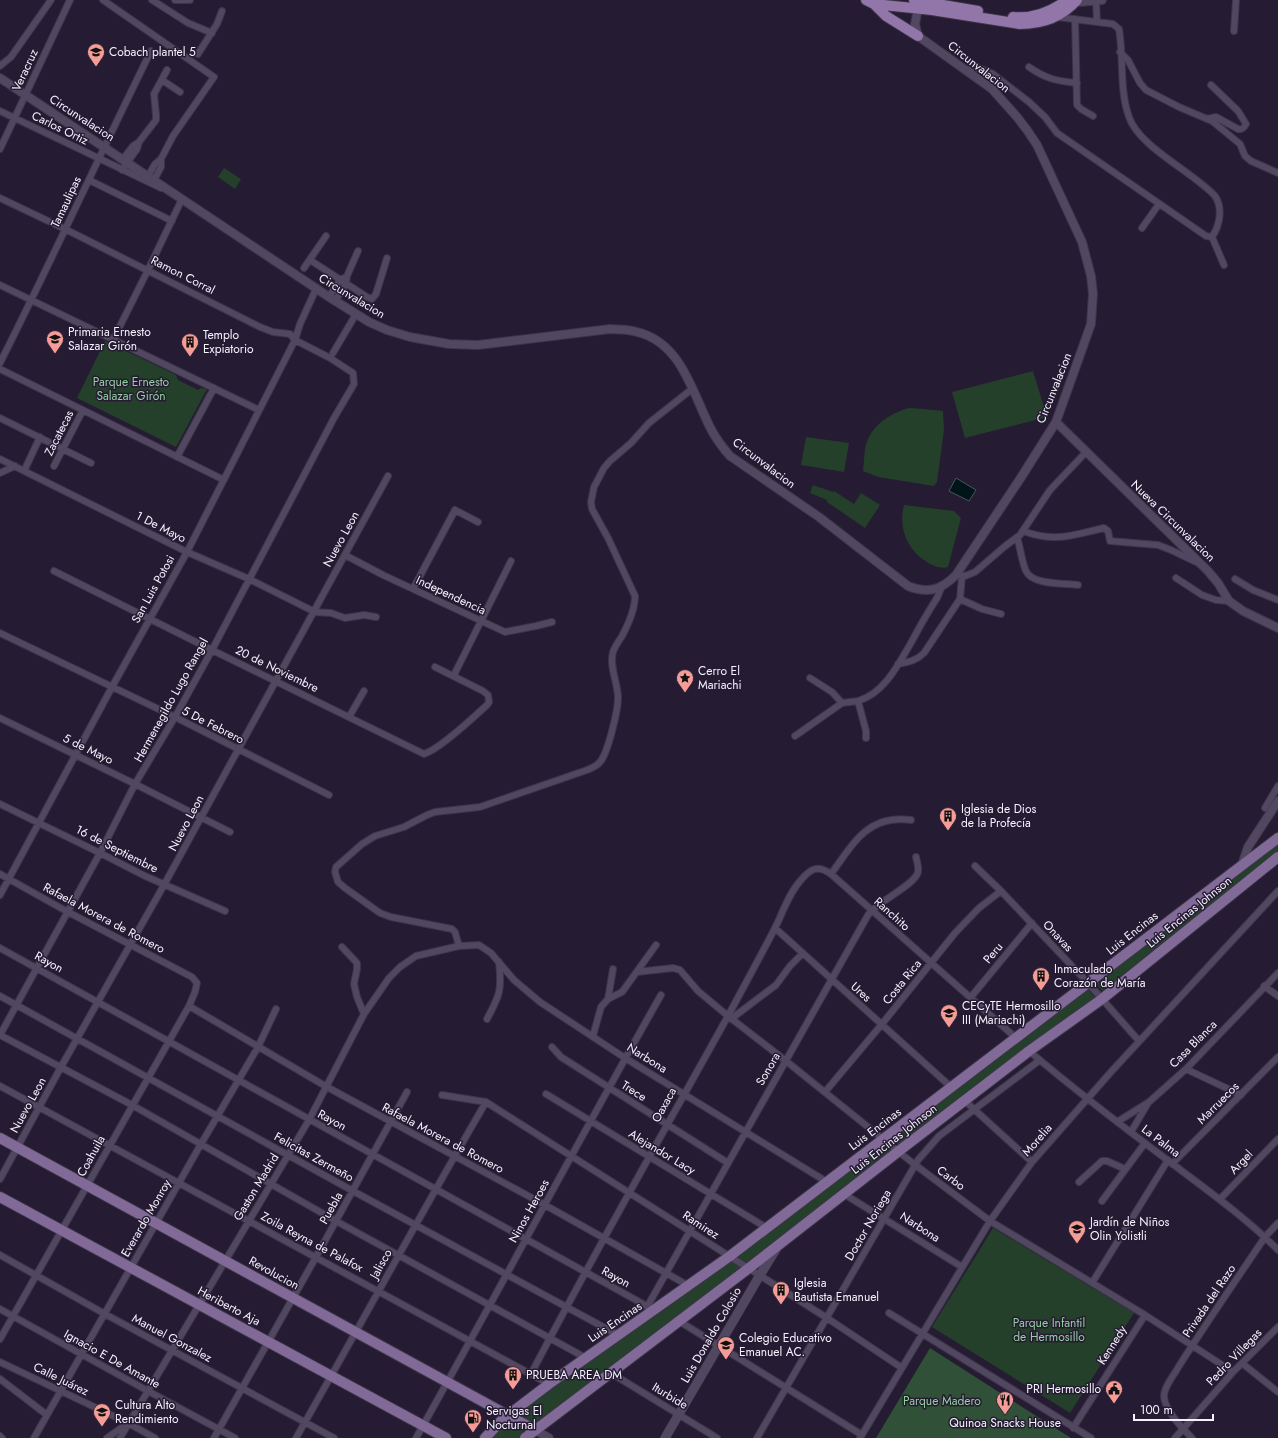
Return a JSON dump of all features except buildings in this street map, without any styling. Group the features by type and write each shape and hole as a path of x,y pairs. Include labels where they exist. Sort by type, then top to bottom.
{"highway":[{"path":"942,0 951,6"},
{"path":"870,2 918,2 1024,18 1036,16 1053,10 1072,0"},
{"path":"918,2 1020,24 1041,23 1055,17 1072,0"},
{"path":"870,2 886,16 918,36"}],"main road":[{"name":"Luis Encinas","path":"485,1438 508,1416 549,1384 618,1335 651,1309 689,1286 730,1256 1278,838"},
{"name":"Luis Encinas Johnson","path":"525,1438 779,1245 898,1151 1029,1051 1102,999 1278,857"},
{"name":"Revolucion","path":"0,1138 535,1430"},
{"name":"Heriberto Aja","path":"0,1197 446,1438"},
{"name":"Luis Donaldo Colosio","path":"666,1438 719,1345 779,1245"}],"street":[{"path":"0,66 11,56 51,0"},
{"name":"Veracruz","path":"0,149 70,0"},
{"path":"103,0 214,77 173,136 161,159 161,167 151,178"},
{"path":"152,0 188,23 212,33"},
{"path":"175,0 190,0"},
{"path":"1072,0 1098,0 1097,22"},
{"path":"1234,32 1236,0"},
{"path":"918,2 915,24 918,36"},
{"path":"198,54 220,19 222,11"},
{"path":"1055,17 1113,24 1118,29 1126,108 1131,123 1145,140 1215,196 1218,202 1220,216 1218,226 1212,237"},
{"path":"1075,19 1077,105 1092,116"},
{"name":"Circunvalacion","path":"0,78 104,146 316,289 378,327 398,334 449,344 478,345 610,329 638,332 659,342 682,366 712,430 730,456 819,517 908,586 918,590 928,590 942,586 959,576 1056,422 1091,324 1093,294 1091,276 1082,242 1037,145 1027,130 1002,99 966,70 918,36"},
{"name":"Tamaulipas","path":"0,363 32,300 104,146 151,51"},
{"path":"1120,52 1128,60 1140,83 1146,90 1207,119 1240,144 1245,156 1252,161 1278,173"},
{"path":"1029,67 1050,79 1076,83"},
{"path":"966,70 978,68 993,74 1029,102 1045,117 1057,133 1206,236 1212,237"},
{"path":"122,170 125,161 137,149 139,142 156,120 154,94 167,70"},
{"path":"162,80 180,92"},
{"path":"1207,119 1216,117 1241,130 1246,124 1238,111 1211,86"},
{"name":"Carlos Ortiz","path":"0,111 179,198"},
{"path":"88,180 172,221"},
{"name":"Ramon Corral","path":"0,198 148,270 260,327 273,332 290,334 295,340 330,358 353,373"},
{"path":"113,340 172,221 179,198"},
{"path":"1142,228 1159,204"},
{"path":"304,268 326,236"},
{"path":"1212,237 1224,265"},
{"path":"332,299 346,284 347,276 358,251"},
{"path":"310,260 346,284 370,298 374,298 387,258"},
{"path":"332,299 340,280 347,276"},
{"path":"0,286 259,410"},
{"name":"San Luis Potosi","path":"0,895 112,687 187,552 295,340 300,324 316,289"},
{"path":"333,353 356,314"},
{"path":"0,369 224,480"},
{"name":"Hermenegildo Lugo Rangel","path":"0,1035 100,853 135,784 175,717 212,650 334,418 354,384 353,373"},
{"path":"177,457 214,388"},
{"path":"459,946 455,932 452,928 380,913 338,882 335,872 336,867 362,844 375,836 404,827 435,812 480,806 587,770 596,766 601,761 608,748 617,709 618,697 612,658 614,650 626,630 633,613 635,596 608,538 592,509 591,496 597,479 610,461 631,443 649,423 692,389"},
{"name":"Zacatecas","path":"54,466 64,449 82,410"},
{"path":"0,418 91,463"},
{"name":"Nueva Circunvalacion","path":"1056,422 1213,577 1229,601 1243,611 1278,628"},
{"path":"24,471 40,437"},
{"path":"898,664 913,661 924,654 960,599 959,576 969,574 980,569 1017,537 1023,531 1050,490 1087,451"},
{"name":"1 De Mayo","path":"0,459 187,552 249,579 314,612"},
{"path":"0,473 15,466"},
{"name":"Nuevo Leon","path":"0,1179 61,1067 202,818 218,786 388,476"},
{"path":"413,589 455,510 478,522"},
{"path":"1023,531 1058,538 1104,528 1108,531 1110,541 1158,545 1200,564"},
{"path":"1017,537 1025,570 1032,578 1041,581 1078,585"},
{"name":"Independencia","path":"345,555 505,632 552,622"},
{"path":"435,666 454,675 512,560"},
{"name":"20 de Noviembre","path":"54,570 212,650 424,754 448,738 490,702 488,695 479,688 454,675"},
{"path":"1176,578 1202,595 1209,598 1229,601"},
{"path":"1235,579 1253,590 1278,600"},
{"path":"795,736 842,704 867,698 879,688 898,664 937,598 942,586"},
{"path":"960,599 982,609 1001,614"},
{"path":"314,612 331,613 345,618 364,615 376,617"},
{"name":"5 De Febrero","path":"0,633 175,717 330,795"},
{"path":"810,678 832,692 842,704"},
{"path":"349,717 364,691"},
{"path":"858,700 866,731 866,738"},
{"name":"5 de Mayo","path":"0,718 230,832"},
{"path":"1265,808 1278,786"},
{"path":"1242,865 1248,847 1278,801"},
{"name":"16 de Septiembre","path":"0,804 164,885 225,911"},
{"path":"831,874 854,842 864,832 887,820 911,820"},
{"name":"Sonora","path":"651,1309 666,1273 872,910 884,900 912,882 918,873 918,863 916,857"},
{"name":"Onavas","path":"975,866 1032,923 1139,1041"},
{"name":"Oaxaca","path":"531,1374 648,1156 729,1017 794,889 802,878 812,870 822,868 831,874"},
{"name":"Rafaela Morera de Romero","path":"0,874 68,912 192,977 197,982"},
{"name":"Ranchito","path":"831,874 1016,1038"},
{"name":"Costa Rica","path":"824,1092 882,1024 967,919 1001,891"},
{"name":"Morelia","path":"861,1437 990,1221 1032,1162 1139,1041 1278,891"},
{"path":"1273,897 1278,902"},
{"name":"Peru","path":"970,997 1032,923"},
{"name":"Ures","path":"775,928 951,1087"},
{"name":"Gaston Madrid","path":"120,1438 309,1120 364,1014 389,978 410,960 424,954 468,944 479,945 490,953 504,968"},
{"path":"593,1036 601,1007 608,999 622,992 656,945"},
{"path":"342,947 357,963 358,969 354,984 357,997 364,1014"},
{"name":"Rayon","path":"0,948 651,1309"},
{"path":"729,1017 776,985 790,966 803,953"},
{"path":"487,1019 500,992 502,982 499,962"},
{"name":"Narbona","path":"504,968 514,980 540,1002 625,1058 827,1182"},
{"name":"Carbo","path":"637,972 673,968 680,970 698,991 729,1017 914,1164 990,1221 1145,1315 1233,1372"},
{"path":"608,999 613,969"},
{"name":"Casa Blanca","path":"1117,1122 1149,1102 1186,1069 1278,973"},
{"name":"Coahuila","path":"0,1339 189,1006 195,992 197,982"},
{"path":"1264,986 1278,996"},
{"name":"Ninos Heroes","path":"416,1438 527,1239 608,1088 661,995"},
{"name":"Felicitas Zermeño","path":"0,996 618,1335"},
{"name":"Rafaela Morera de Romero","path":"189,1006 327,1087 689,1286"},
{"name":"Everardo Monroy","path":"34,1438 258,1046 276,1009"},
{"path":"0,1035 132,1105 336,1221 586,1358"},
{"name":"Trece","path":"552,1046 561,1057 728,1163"},
{"name":"La Palma","path":"1029,1051 1087,1099 1220,1200 1265,1237 1278,1250"},
{"name":"Marruecos","path":"1092,1283 1170,1162 1241,1095 1278,1057"},
{"name":"Doctor Noriega","path":"757,1438 885,1218 914,1164 939,1136 1040,1060"},
{"path":"1186,1069 1241,1095"},
{"name":"Zoila Reyna de Palafox","path":"0,1086 549,1384"},
{"name":"Puebla","path":"214,1438 269,1342 407,1092"},
{"name":"Alejandor Lacy","path":"546,1094 767,1228"},
{"path":"442,1095 486,1102"},
{"path":"965,1100 1032,1162"},
{"name":"Ramirez","path":"486,1102 760,1275 902,1368"},
{"name":"Jalisco","path":"296,1438 332,1377 398,1255 486,1102"},
{"path":"1131,1132 1149,1102"},
{"path":"930,1127 939,1136"},
{"name":"Argel","path":"1220,1200 1278,1140"},
{"path":"1102,1201 1145,1143"},
{"path":"1079,1182 1102,1161 1107,1161 1125,1169"},
{"name":"Narbona","path":"844,1194 962,1267"},
{"name":"Privada del Razo","path":"1184,1429 1172,1414 1167,1404 1164,1395 1168,1385 1192,1346 1265,1237 1278,1223"},
{"name":"Manuel Gonzalez","path":"0,1255 105,1314 334,1438"},
{"name":"Ignacio E De Amante","path":"0,1309 81,1355 235,1438"},
{"path":"889,1313 1091,1438"},
{"name":"Kennedy","path":"1073,1428 1145,1315"},
{"path":"679,1321 786,1387 861,1437"},
{"name":"Pedro Villegas","path":"1176,1438 1233,1372 1243,1364 1278,1327"},
{"name":"Calle Juárez","path":"0,1362 128,1423 155,1438"},
{"path":"1243,1364 1278,1392"},
{"name":"Iturbide","path":"611,1373 717,1438"},
{"path":"0,1379 47,1415"},
{"path":"107,1438 128,1423"},
{"path":"1184,1429 1192,1438"},
{"path":"535,1430 549,1438"}],"green space":[{"path":"224,168 241,179 235,189 218,177"},
{"name":"Parque Ernesto Salazar Girón","path":"105,341 176,375 178,380 198,390 201,388 207,389 176,447 77,398"},
{"path":"1033,371 1047,417 965,438 952,392"},
{"path":"909,408 943,411 944,430 937,482 934,486 878,477 863,471 867,441 875,428 887,418"},
{"path":"806,437 849,443 844,472 801,465"},
{"path":"813,485 833,492 834,491 854,504 861,493 880,505 865,528 827,502 827,500 810,493"},
{"path":"904,505 954,511 961,518 948,567 945,568 934,566 920,557 909,545 903,530 902,522"},
{"path":"1278,843 1278,852 1102,991 1095,983"},
{"path":"1088,989 1095,998 900,1147 891,1138"},
{"path":"886,1142 895,1150 747,1263 737,1256"},
{"name":"Parque Infantil de Hermosillo","path":"993,1228 1134,1313 1070,1413 932,1327"},
{"path":"731,1261 742,1268 536,1425 517,1414"},
{"name":"Parque Madero","path":"930,1348 1071,1438 876,1438"},
{"path":"509,1420 523,1429 523,1436 520,1438 491,1438"}],"shaded area":[{"path":"956,478 976,490 969,501 949,491"}],"place":[{"name":"Cobach plantel 5","path":"96,67"},
{"name":"Primaria Ernesto Salazar Girón","path":"55,354"},
{"name":"Templo Expiatorio","path":"190,357"},
{"name":"Cerro El Mariachi","path":"685,693"},
{"name":"Iglesia de Dios de la Profecía","path":"948,831"},
{"name":"Inmaculado Corazón de María","path":"1041,991"},
{"name":"CECyTE Hermosillo III (Mariachi)","path":"949,1028"},
{"name":"Jardín de Niños Olin Yolistli","path":"1077,1244"},
{"name":"Iglesia Bautista Emanuel","path":"781,1305"},
{"name":"Colegio Educativo Emanuel AC.","path":"726,1360"},
{"name":"PRUEBA AREA DM","path":"513,1390"},
{"name":"PRI Hermosillo","path":"1114,1404"},
{"name":"Quinoa Snacks House","path":"1005,1415"},
{"name":"Cultura Alto Rendimiento","path":"102,1427"},
{"name":"Servigas El Nocturnal","path":"473,1433"}]}
